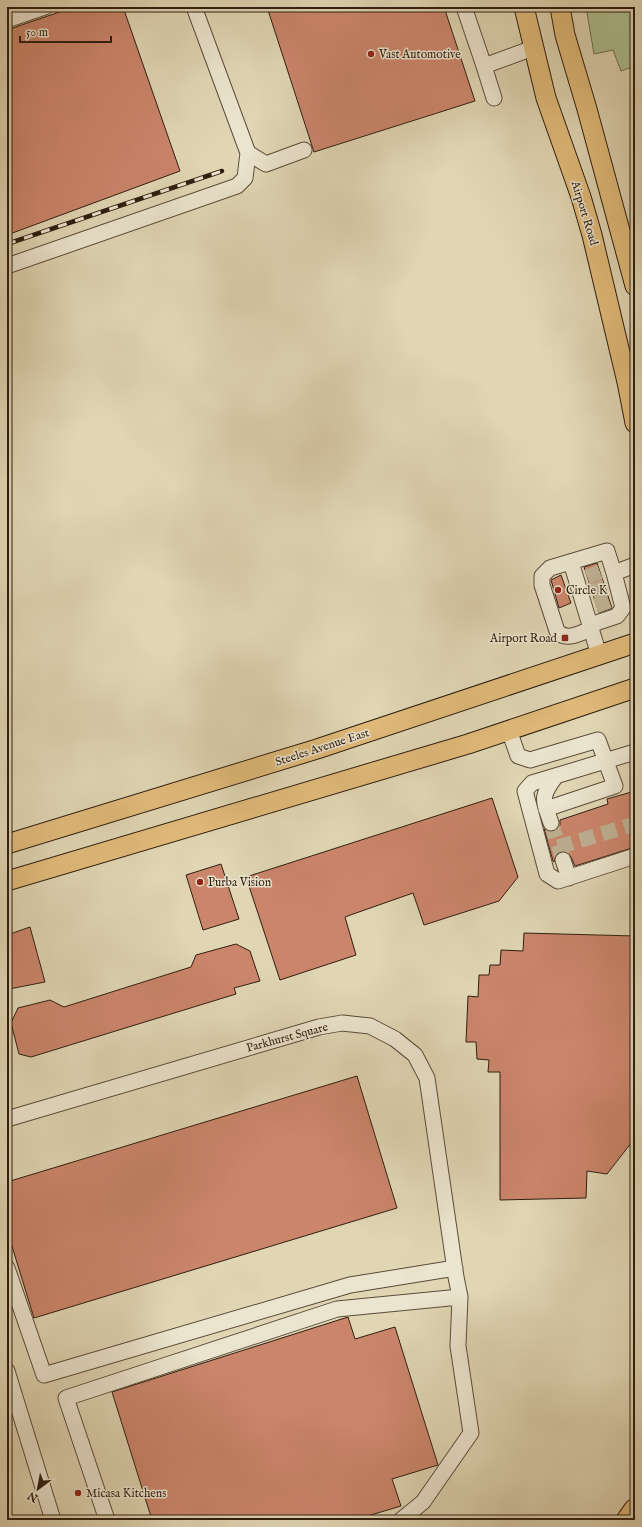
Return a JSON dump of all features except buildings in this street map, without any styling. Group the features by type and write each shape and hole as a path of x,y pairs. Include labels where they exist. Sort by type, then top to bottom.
{"highway":[{"path":"628,1520 635,1510"}],"main road":[{"name":"Airport Road","path":"524,7 546,98 581,197 592,235 627,382 635,423"},
{"path":"560,7 565,35 587,109 635,286"},
{"path":"605,653 635,634"},
{"name":"Steeles Avenue East","path":"7,844 254,769 635,643"},
{"path":"7,881 468,744 635,688"},
{"path":"594,701 612,705 635,698"}],"street":[{"path":"7,20 45,7"},
{"path":"7,266 237,186 245,178 248,153 194,7"},
{"path":"464,7 494,98"},
{"path":"484,66 533,48"},
{"path":"248,153 266,164 304,150"},
{"path":"571,562 600,588 623,608 617,616 591,627 572,636 560,635 557,631 541,580 546,572 571,562 608,551 600,588 591,627 605,653"},
{"path":"600,588 635,566"},
{"path":"509,730 518,756 530,760 598,740 615,786 549,816 543,799 546,789 556,776"},
{"path":"635,752 532,782 525,791 547,874 558,881 635,856"},
{"path":"563,860 569,878"},
{"name":"Parkhurst Square","path":"7,1119 319,1027 342,1023 370,1026 395,1038 415,1054 427,1078 460,1297 458,1346 471,1433 423,1502 401,1520"},
{"path":"7,1268 44,1375 350,1285 455,1268"},
{"path":"107,1520 66,1398 338,1309 460,1297"},
{"path":"7,1371 53,1520"}],"green space":[{"path":"586,7 635,7 635,66 621,71 613,50 594,54"}],"tunnel":[{"path":"587,577 600,572"},
{"path":"592,592 605,587"},
{"path":"596,606 609,601"},
{"path":"551,823 562,856"},
{"path":"558,847 635,824"}],"railway":[{"path":"7,244 222,171"}],"place":[{"name":"Vast Automotive","path":"371,54"},
{"name":"Circle K","path":"558,590"},
{"name":"Airport Road","path":"565,638"},
{"name":"Purba Vision","path":"200,882"},
{"name":"Micasa Kitchens","path":"78,1493"}]}
